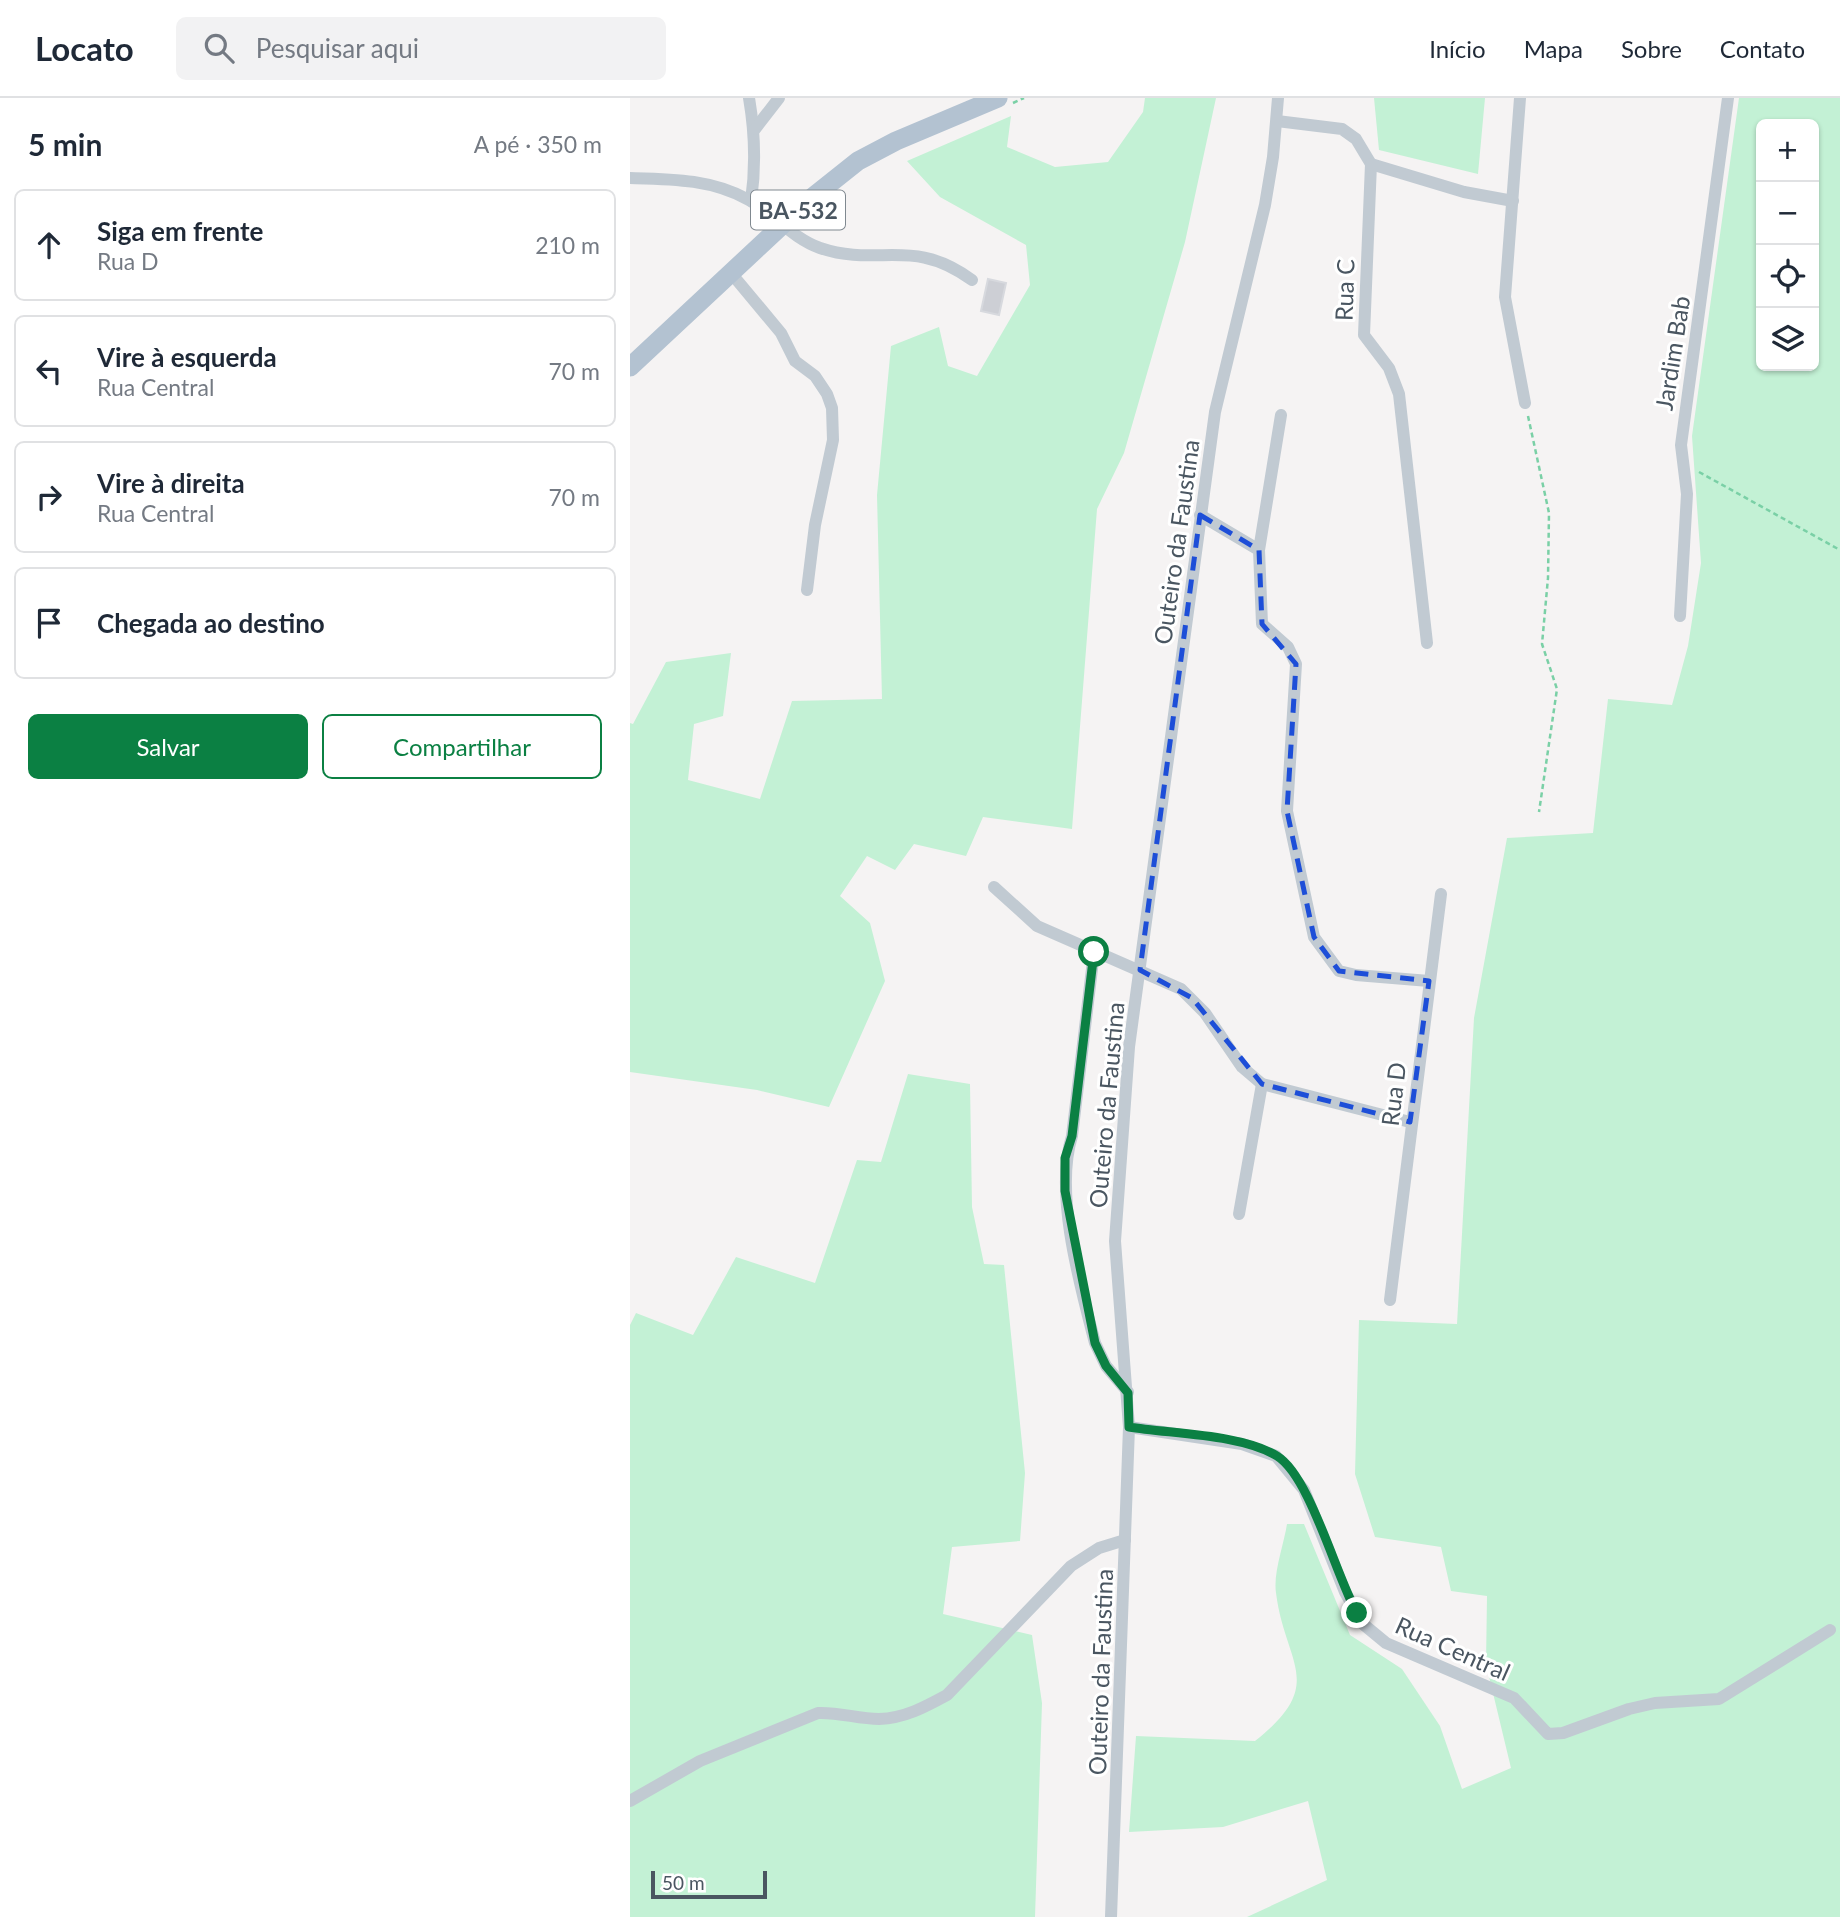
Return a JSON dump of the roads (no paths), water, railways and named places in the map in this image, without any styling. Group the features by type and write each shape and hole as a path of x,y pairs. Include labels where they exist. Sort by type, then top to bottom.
{"main road":[{"name":"BA-532","path":"630,367 819,192 875,151 1004,101"}],"street":[{"path":"749,98 755,129 751,201"},
{"path":"755,129 779,98"},
{"name":"Outeiro da Faustina","path":"1111,1917 1129,1427 1115,1241 1120,1145 1140,970 1157,862 1215,412 1260,226 1277,121 1278,98"},
{"path":"1520,98 1505,297 1525,402"},
{"name":"Jardim Bab","path":"1680,615 1687,494 1682,428 1728,98"},
{"path":"1277,121 1342,129 1356,139 1371,164 1464,192 1513,201"},
{"name":"Rua C","path":"1371,164 1364,335 1389,368 1399,394 1427,643"},
{"path":"630,178 693,181 722,188 751,201 781,226 817,247 850,254 921,255 947,263 972,280"},
{"path":"731,273 781,334 795,361 815,376 827,394 832,408 833,440 815,525 807,590"},
{"path":"1280,415 1259,550 1262,624 1288,647 1296,664 1287,811 1314,937 1339,971 1429,981"},
{"path":"1200,514 1259,550"},
{"path":"994,887 1037,926 1140,970 1192,998 1242,1067 1262,1084 1410,1122"},
{"name":"Rua D","path":"1390,1300 1410,1122 1441,894"},
{"path":"1094,952 1072,1136 1065,1158 1065,1191 1095,1343 1106,1366 1128,1393"},
{"path":"1240,1214 1262,1084"},
{"name":"Rua Central","path":"1129,1427 1242,1444 1276,1456 1304,1490 1345,1592 1363,1624 1386,1643 1514,1698 1548,1734 1563,1733 1608,1715 1655,1703 1719,1699 1830,1630"},
{"path":"630,1801 710,1757 818,1713 835,1712 878,1719 903,1716 924,1708 947,1695 1071,1566 1100,1548 1125,1539"}]}
